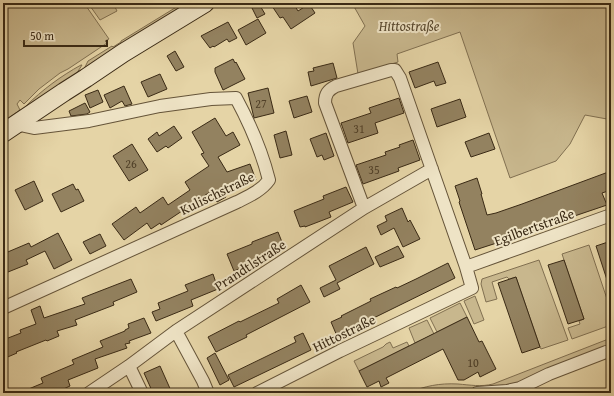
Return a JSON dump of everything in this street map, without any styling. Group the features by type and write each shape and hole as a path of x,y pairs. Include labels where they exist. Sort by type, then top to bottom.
{"main road":[{"path":"9,128 123,53 205,3"}],"street":[{"name":"Hittostraße","path":"257,393 340,351 472,288 400,78 395,70 331,88 325,96 325,103 364,208"},
{"name":"Kulischstraße","path":"3,308 258,192 269,180 244,112 236,98 211,99 160,106 90,121 34,128 9,128"},
{"name":"Prandtlstraße","path":"89,393 176,332 364,208 432,169"},
{"name":"Egilbertstraße","path":"466,267 611,215"},
{"path":"176,332 208,393"},
{"path":"477,393 507,391 520,388 556,371 611,351"},
{"path":"129,366 142,393"}],"green space":[{"path":"3,3 84,3 109,39 105,41 107,43 60,73 39,89 24,104 20,100 17,104 20,110 3,122"},
{"path":"88,3 113,3 117,11 100,20"},
{"path":"183,3 193,3 81,75 88,61"},
{"path":"352,3 611,3 611,118 607,119 585,115 570,144 556,161 510,178 460,32 397,54 398,62 358,74 353,43 365,26"},
{"path":"81,65 75,76 26,107 32,100 52,84"},
{"path":"589,245 611,311 611,325 572,339 568,328 580,324 579,321 584,319 562,254"},
{"path":"539,260 568,340 541,349 516,277 509,279 507,277 492,282 497,299 486,302 481,284 482,279"},
{"path":"475,296 484,320 474,324 464,301"},
{"path":"460,303 467,317 437,332 430,318"},
{"path":"427,320 434,334 415,343 409,328"},
{"path":"611,338 611,348 521,383 492,389 452,390 435,393 408,393 420,388 438,385 451,384 480,386 493,384"},
{"path":"390,342 393,348 407,342 409,346 359,371 354,361"}],"building":[{"path":"270,3 293,3 298,11 309,4 315,13 291,29 283,17 280,18"},
{"path":"259,4 265,14 257,18 252,8"},
{"path":"258,19 266,33 246,45 238,30"},
{"path":"228,22 237,38 229,42 227,39 210,48 201,36"},
{"path":"175,51 184,67 176,71 167,56"},
{"path":"233,59 245,79 223,90 215,72 215,68"},
{"path":"438,62 446,83 436,86 434,81 415,88 409,72"},
{"path":"333,63 337,78 311,86 308,72 314,71 313,68"},
{"path":"160,74 167,89 148,97 141,82"},
{"path":"124,86 132,104 125,106 122,101 110,108 104,95"},
{"path":"268,88 274,113 254,118 248,93"},
{"path":"98,90 103,102 90,108 85,95"},
{"path":"307,96 312,112 294,118 289,101"},
{"path":"399,98 404,113 375,123 378,133 348,143 341,123 371,113 369,108"},
{"path":"460,99 466,117 437,127 431,109"},
{"path":"85,103 90,112 87,114 71,116 69,111"},
{"path":"215,118 226,136 233,132 240,145 218,157 227,172 250,164 256,180 223,192 226,197 217,202 210,192 193,203 196,209 188,214 185,209 161,225 160,223 151,229 147,223 124,240 112,224 136,207 140,213 163,197 168,205 190,190 185,182 209,166 201,154 204,153 192,132"},
{"path":"174,126 182,138 168,148 166,146 157,152 148,139 157,132 159,136"},
{"path":"286,131 292,155 280,158 274,135"},
{"path":"326,133 334,156 324,160 322,155 317,157 310,139"},
{"path":"489,133 495,149 471,157 465,142"},
{"path":"413,140 420,160 398,168 399,171 363,184 356,165 386,155 385,152 400,147 399,145"},
{"path":"132,144 148,170 129,181 113,156"},
{"path":"611,171 611,190 602,193 607,205 548,225 548,227 475,250 455,186 477,178 487,215 522,204"},
{"path":"34,181 43,201 25,210 15,190"},
{"path":"73,184 76,190 78,189 84,201 61,212 52,194"},
{"path":"346,187 353,202 329,212 331,217 305,227 300,227 294,211 324,199 323,196"},
{"path":"402,208 408,222 410,220 420,239 403,247 394,228 381,235 377,226 387,221 385,216"},
{"path":"278,232 284,247 267,254 268,256 259,261 234,271 227,254"},
{"path":"58,233 72,260 54,269 45,251 26,260 28,264 3,274 3,254 29,243 31,247"},
{"path":"100,234 106,246 90,254 83,242"},
{"path":"611,241 611,286 609,286 596,246"},
{"path":"398,246 404,257 380,267 375,257"},
{"path":"366,247 374,264 337,283 340,289 324,297 320,288 336,280 329,266"},
{"path":"564,260 584,319 568,324 548,265"},
{"path":"448,263 455,278 337,336 331,322 371,301 370,299 396,287 397,288"},
{"path":"213,274 218,289 191,300 193,306 156,321 152,312 160,309 158,303 188,291 185,285"},
{"path":"516,277 540,347 522,353 498,283"},
{"path":"131,279 137,292 113,302 114,305 75,320 77,325 57,331 59,336 16,352 17,353 3,359 3,340 21,333 20,330 36,324 31,310 40,306 44,318 85,304 82,298"},
{"path":"301,285 310,302 246,335 247,337 216,352 208,337 279,303 277,299"},
{"path":"467,317 479,342 482,341 496,369 480,377 478,372 464,380 458,380 443,349 386,378 389,383 381,387 379,381 367,387 359,371"},
{"path":"144,318 151,333 129,341 130,343 125,344 127,348 95,359 98,368 68,380 70,386 55,393 19,393 43,383 41,378 74,364 72,360 103,347 100,341 125,331 129,328 128,324"},
{"path":"303,333 311,350 234,387 228,375 296,342 294,337"},
{"path":"215,353 229,380 220,385 207,358"},
{"path":"160,366 172,393 153,393 144,373"}]}
